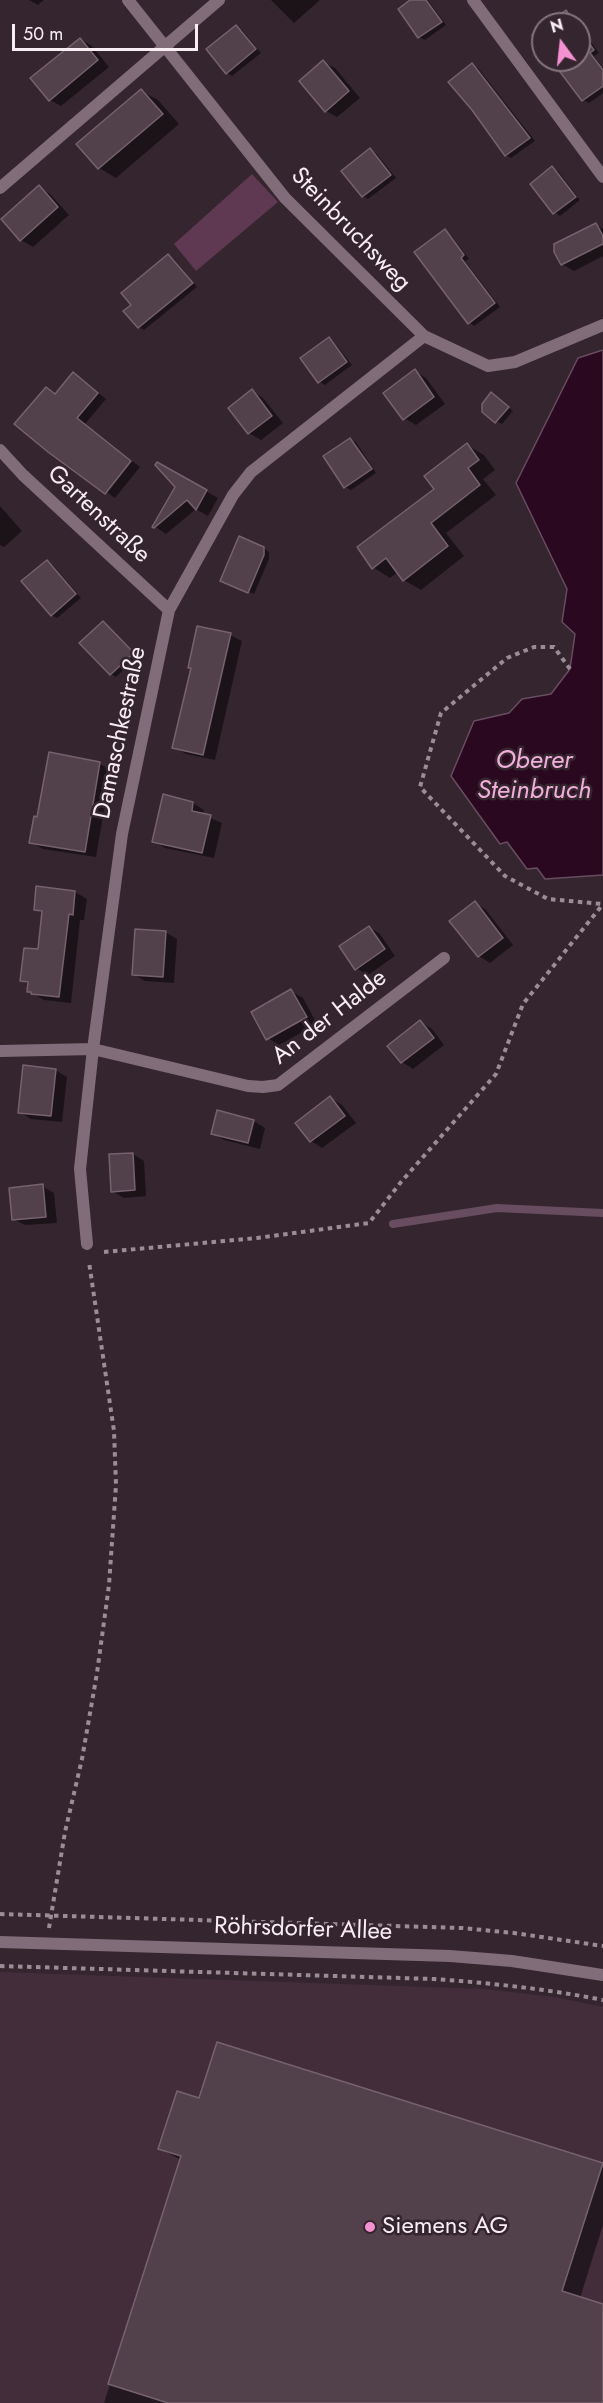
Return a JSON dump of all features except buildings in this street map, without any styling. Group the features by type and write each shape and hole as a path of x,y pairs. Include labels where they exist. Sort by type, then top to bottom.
{"street":[{"name":"Steinbruchsweg","path":"128,0 285,198 424,336 488,366 515,362 603,325"},
{"path":"0,188 219,0"},
{"path":"473,0 603,177"},
{"name":"Damaschkestraße","path":"87,1249 80,1169 93,1049 122,834 169,610 233,495 251,472 424,336"},
{"name":"Gartenstraße","path":"0,450 23,475 169,610"},
{"name":"An der Halde","path":"0,1051 93,1049 248,1086 278,1085 444,957"},
{"name":"Röhrsdorfer Allee","path":"0,1942 450,1956 512,1961 603,1974"}],"path":[{"path":"570,669 554,647 534,647 507,658 441,713 420,787 505,876 548,899 603,904"},
{"path":"46,1943 65,1832 82,1759 97,1673 109,1585 116,1485 114,1431 87,1249 130,1248 288,1235 369,1223 401,1182 496,1074 523,1004 603,904"},
{"path":"0,1914 462,1928 603,1946"},
{"path":"0,1966 434,1979 514,1986 603,2000"}],"shaded area":[{"path":"252,174 278,202 196,271 174,244"},
{"path":"0,1972 485,1989 555,1997 603,2007 603,2403 0,2403"}],"water":[{"name":"Oberer Steinbruch","path":"603,350 603,875 545,879 537,868 527,869 507,842 500,844 451,776 474,721 509,713 522,699 551,694 570,669 575,634 562,622 567,589 516,483 578,358"}],"waterway":[{"path":"393,1224 497,1208 603,1213"}],"place":[{"name":"Siemens AG","path":"370,2227"}]}
